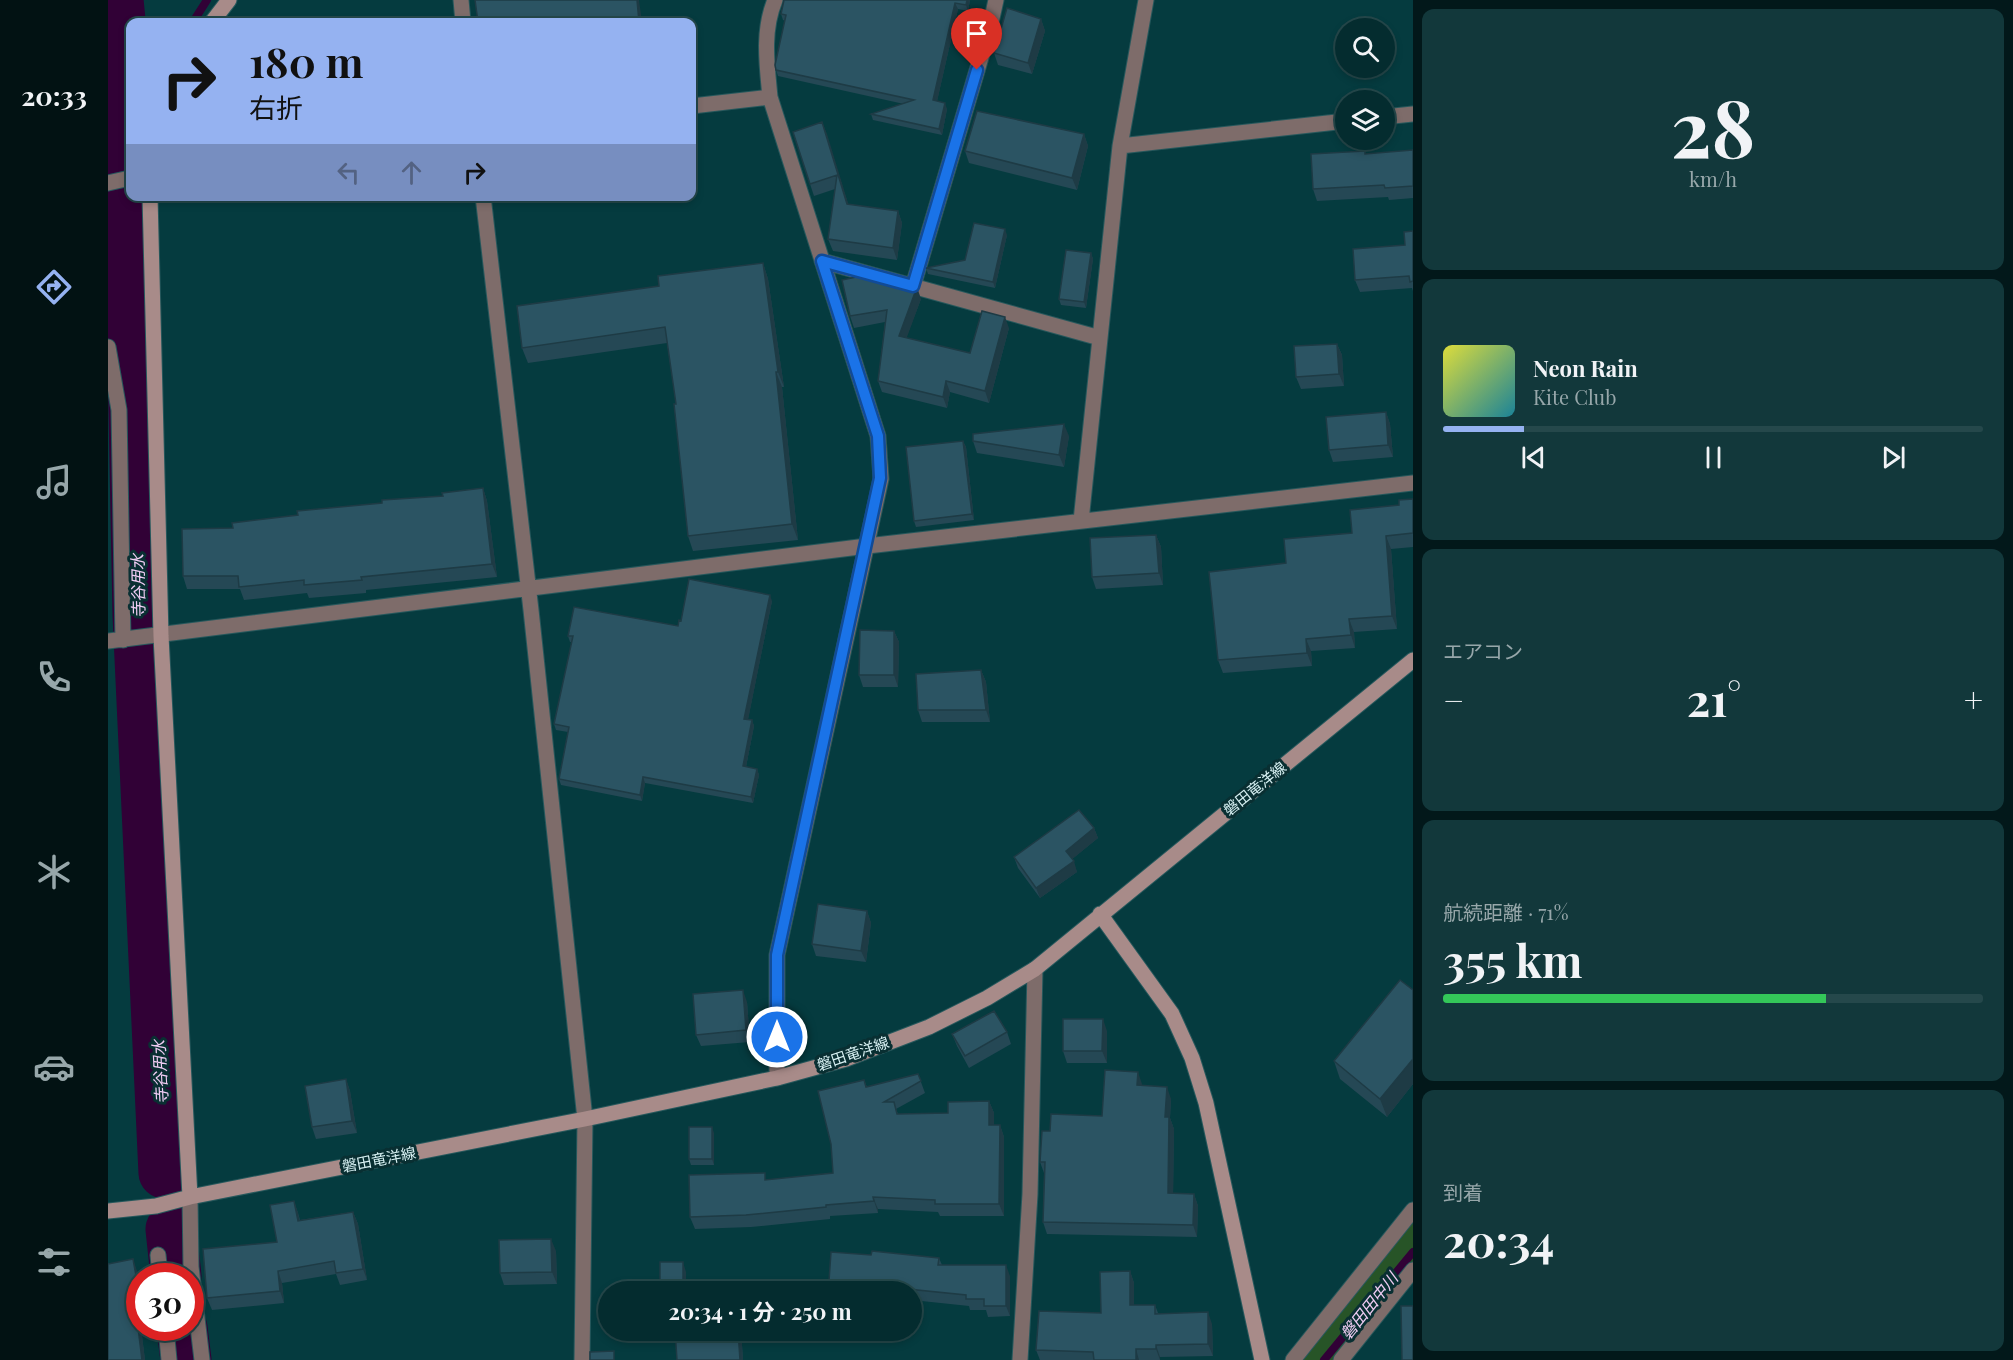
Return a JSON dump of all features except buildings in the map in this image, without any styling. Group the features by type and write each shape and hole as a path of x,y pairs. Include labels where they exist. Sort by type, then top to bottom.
{"street":[{"path":"215,18 229,0"},
{"path":"461,0 463,18"},
{"path":"775,0 770,12 765,56 770,97 878,436 880,478 777,955 777,1078"},
{"path":"913,286 996,0"},
{"path":"1081,521 1120,146 1146,0"},
{"path":"696,106 770,97"},
{"path":"1395,116 1413,114"},
{"path":"1120,146 1335,123"},
{"path":"108,183 126,179"},
{"path":"150,201 161,636 190,1197 191,1267 202,1360"},
{"path":"484,201 585,1119 582,1360"},
{"path":"822,261 1100,338"},
{"path":"108,347 119,410 115,641 867,546 1413,483"},
{"name":"磐田竜洋線","path":"108,1211 156,1206 190,1197 585,1119 777,1078 846,1059 929,1027 987,999 1035,969 1413,660"},
{"path":"1100,914 1172,1014 1192,1058 1206,1104 1262,1360"},
{"path":"1020,1360 1030,1194 1035,969"},
{"path":"1293,1360 1413,1210"},
{"path":"158,1255 159,1263"},
{"path":"1341,1360 1413,1270"},
{"path":"167,1341 169,1360"}],"green space":[{"path":"1413,1210 1413,1270 1341,1360 1293,1360"}],"waterway":[{"name":"寺谷用水","path":"118,0 126,81"},
{"path":"196,18 207,0"},
{"name":"寺谷用水","path":"130,201 138,615 164,1173"},
{"name":"寺谷用水","path":"171,1229 175,1263"},
{"name":"磐田田中川","path":"1324,1360 1413,1252"},
{"name":"寺谷用水","path":"184,1341 186,1360"}],"route":[{"path":"777,1037 777,955 862,570 880,478 878,436 822,261 913,286 977,70"}]}
